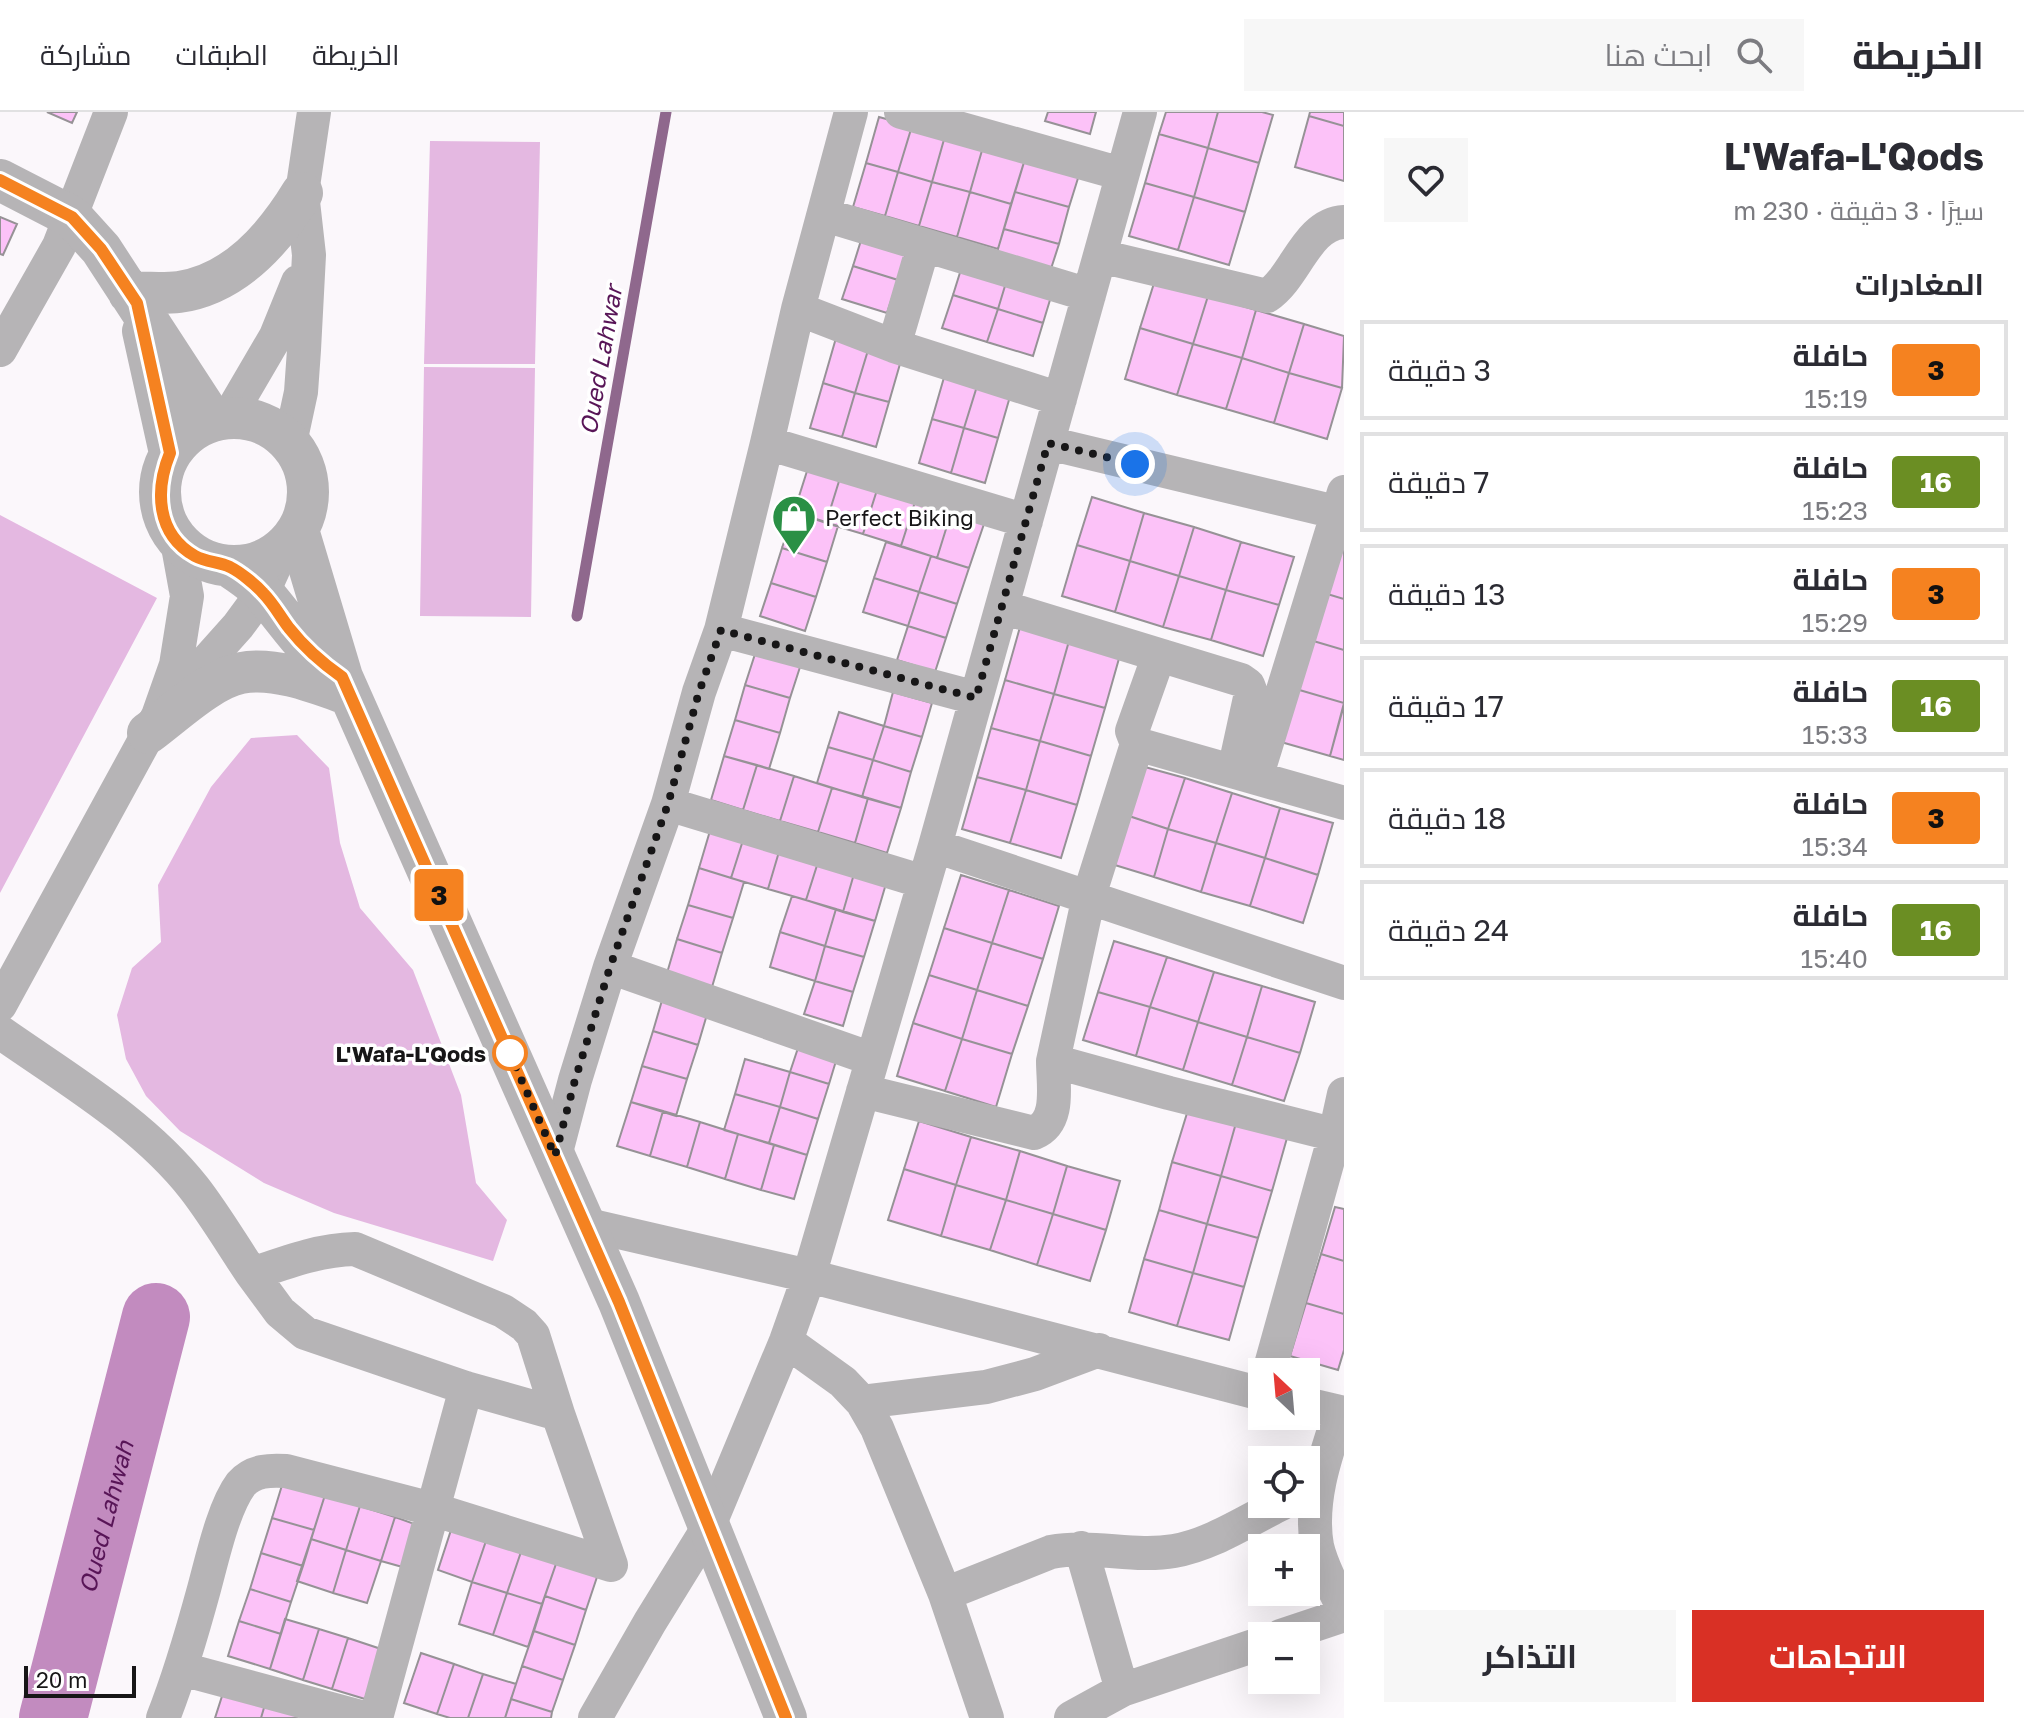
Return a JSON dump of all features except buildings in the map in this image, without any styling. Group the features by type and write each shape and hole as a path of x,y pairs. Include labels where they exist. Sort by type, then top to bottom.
{"street":[{"path":"0,350 44,274 72,217 111,112"},
{"path":"290,443 301,392 309,255 302,193 314,112"},
{"path":"555,1156 610,967 668,804 699,692 721,630 798,309 851,112"},
{"path":"901,112 1122,174"},
{"path":"595,1718 708,1528 786,1341 809,1276 935,846 1140,112"},
{"path":"0,180 72,217 101,249 220,419"},
{"path":"133,298 180,292 220,280 254,255 283,224 302,193"},
{"path":"825,215 1089,295"},
{"path":"1100,256 1267,296 1277,289 1317,235 1327,226 1344,222"},
{"path":"894,346 923,247"},
{"path":"220,419 276,336 309,255"},
{"path":"133,298 170,453"},
{"path":"798,309 894,346 1060,399"},
{"path":"153,725 238,626 263,592 307,509 309,486 303,463 290,443 273,428 251,419 220,419 196,428 181,439 170,453 161,475 160,499 165,521 177,541 192,554 210,563 229,566 249,565 267,559 291,539"},
{"path":"767,443 1026,521"},
{"path":"1048,443 1342,506 1245,774"},
{"path":"291,539 346,686 619,1302 786,1718"},
{"path":"0,1005 153,725 176,665 187,596 177,541"},
{"path":"229,566 263,592 302,644 346,686"},
{"path":"1002,607 1241,680 1250,688 1245,774"},
{"path":"721,630 976,698"},
{"path":"610,967 868,1075 1034,1133 1045,1127 1052,1115 1053,1061 1089,896 1137,744 1132,731 1159,655"},
{"path":"153,725 210,687 241,673 280,673 346,686"},
{"path":"1137,744 1344,803"},
{"path":"668,804 924,882"},
{"path":"935,846 1344,983"},
{"path":"0,1032 130,1124 165,1157 194,1189 280,1312 305,1333 466,1388 558,1414"},
{"path":"1053,1061 1340,1136"},
{"path":"1273,1358 1340,1136 1344,1094"},
{"path":"584,1224 809,1276 1248,1390"},
{"path":"163,1718 182,1669 225,1518 241,1485 268,1469 432,1509 611,1565 533,1335 524,1325 503,1311 355,1249 301,1256 252,1274"},
{"path":"786,1341 843,1382 862,1402 877,1428 945,1594 987,1718"},
{"path":"862,1402 986,1387 1035,1374 1099,1350"},
{"path":"376,1718 466,1388"},
{"path":"1320,1408 1342,1413 1320,1472"},
{"path":"945,1594 1051,1552 1081,1548 1174,1551 1214,1537 1253,1518"},
{"path":"1315,1518 1318,1548 1344,1612 1318,1622"},
{"path":"1081,1548 1122,1690"},
{"path":"1071,1718 1122,1690 1248,1648"},
{"path":"182,1669 364,1718"}],"shaded area":[{"path":"430,141 540,142 535,364 424,364"},
{"path":"424,367 535,368 531,617 420,616"},
{"path":"0,515 157,598 0,893"},
{"path":"297,735 329,768 340,843 360,908 413,970 461,1095 476,1183 507,1220 493,1261 334,1213 264,1183 180,1131 146,1096 126,1059 117,1015 132,968 161,942 158,885 211,787 251,738"}],"waterway":[{"name":"Oued Lahwar","path":"577,616 666,112"},
{"name":"Oued Lahwah","path":"53,1718 156,1317"}],"bus line":[{"name":"3","path":"0,180 72,217 101,249 137,303 170,453 161,475 160,499 165,521 177,541 192,554 210,563 229,566 263,592 302,644 342,677 619,1302 786,1718"}],"place":[{"name":"Perfect Biking","path":"794,556"},
{"name":"L'Wafa-L'Qods","path":"510,1053"}],"route":[{"path":"510,1053 507,1047 555,1156 610,967 668,804 699,692 721,630 976,698 1048,443 1135,464"}]}
